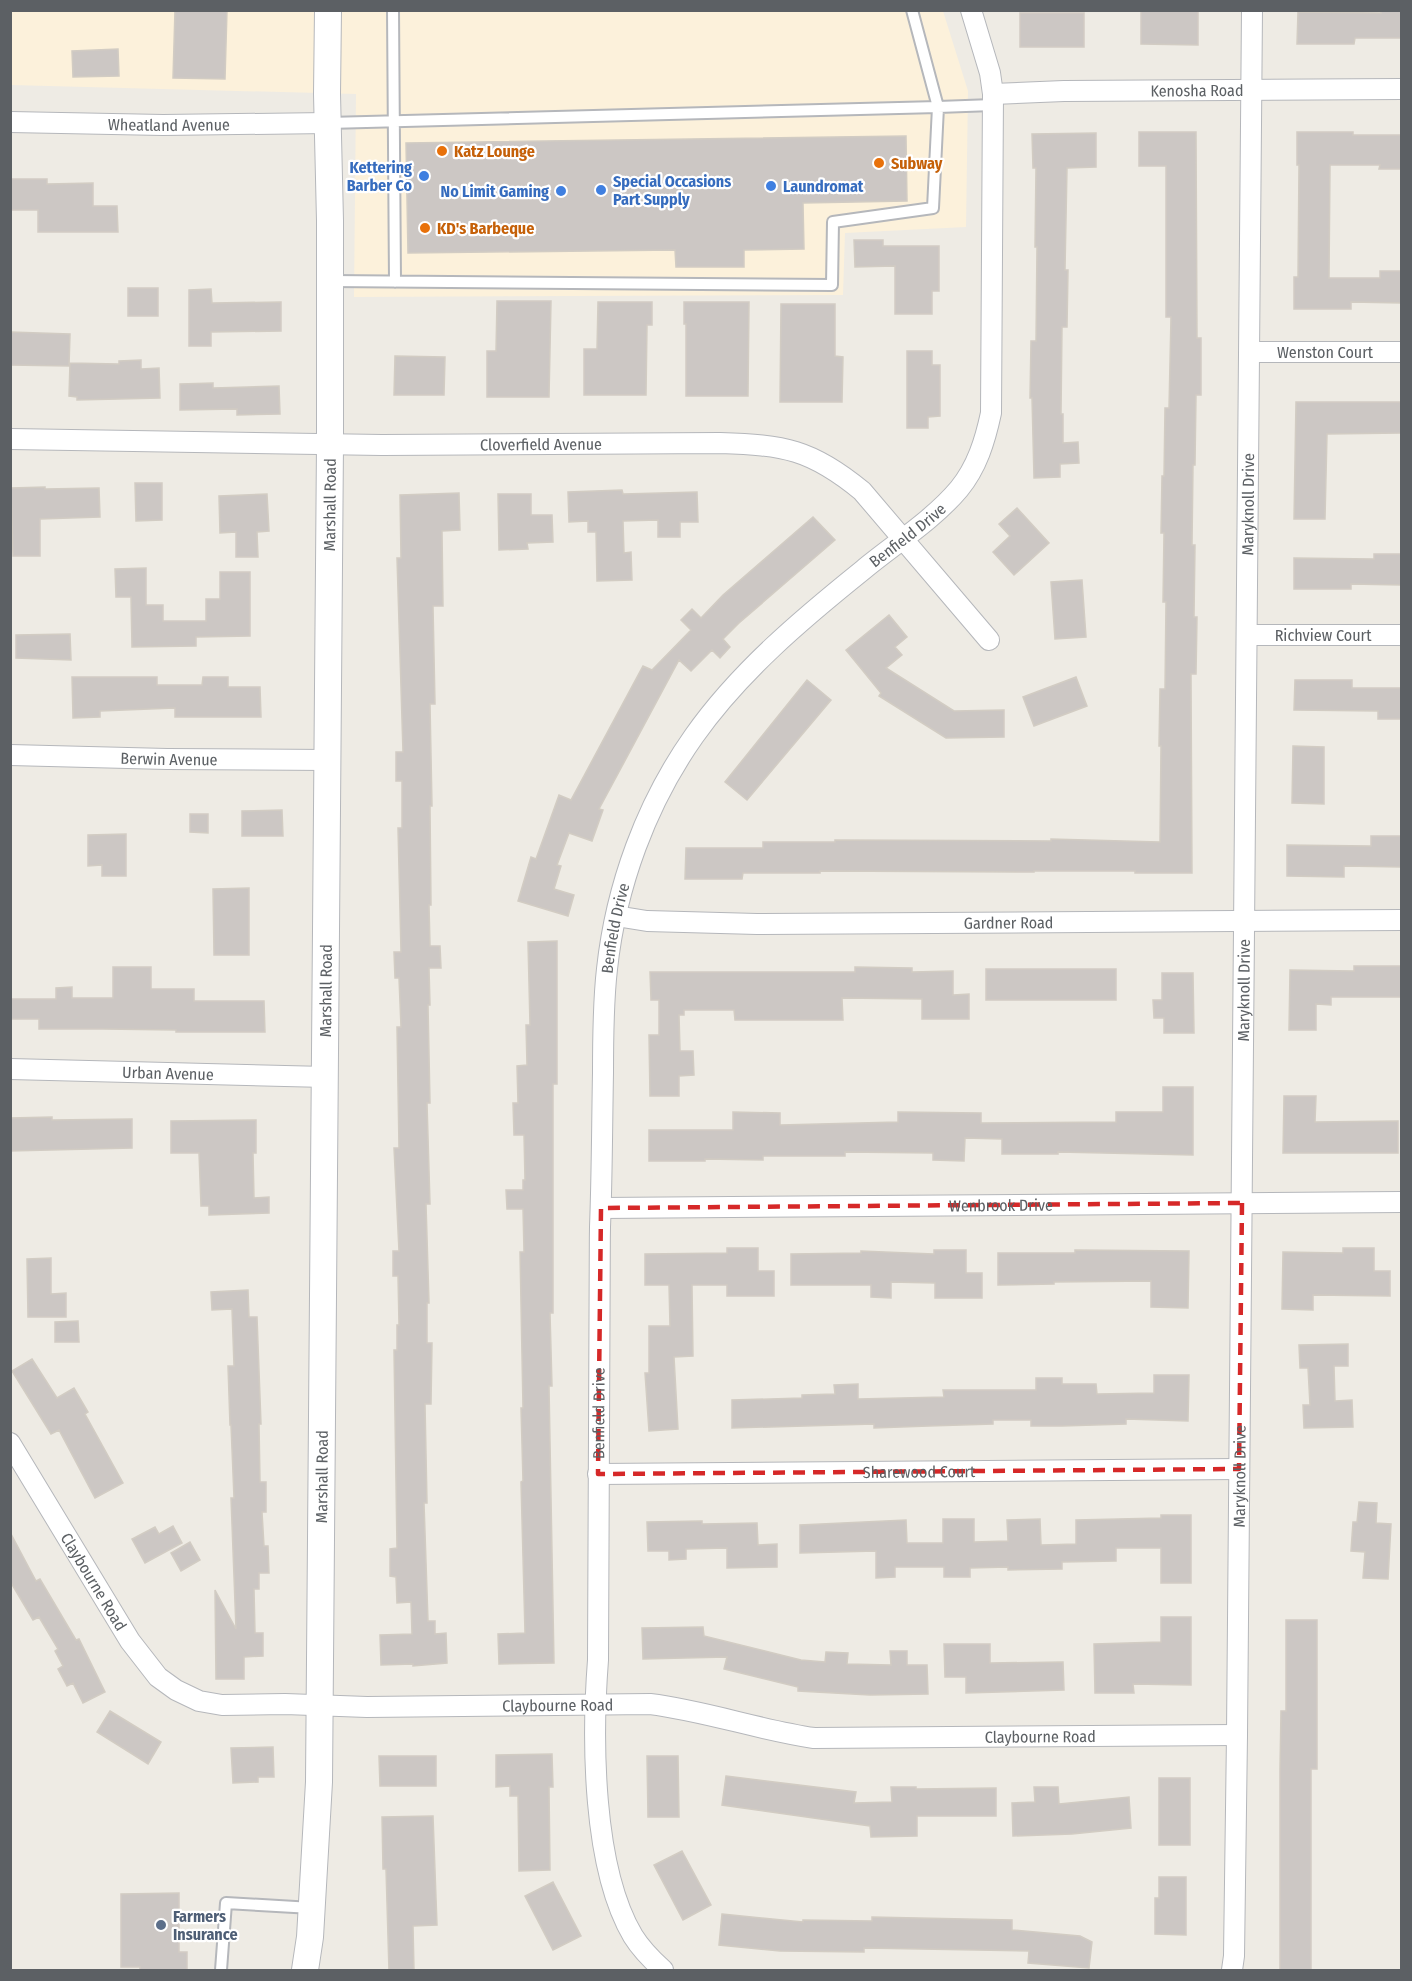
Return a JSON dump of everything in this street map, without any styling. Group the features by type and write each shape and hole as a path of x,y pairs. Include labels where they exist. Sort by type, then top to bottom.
{"street":[{"name":"Marshall Road","path":"305,1971 312,1908 319,1782 330,444 328,10"},
{"name":"Benfield Drive","path":"663,1971 633,1936 620,1910 603,1839 597,1788 595,1704 598,1660 603,1007 606,969 626,874 639,837 656,800 693,736 767,653 958,489 974,466 984,441 991,413 993,100 990,73 971,10"},
{"name":"Maryknoll Drive","path":"1232,1971 1237,1735 1252,10"},
{"name":"Kenosha Road","path":"993,100 1064,91 1401,89"},
{"name":"Wheatland Avenue","path":"10,122 231,126 328,123"},
{"name":"Wenston Court","path":"1250,352 1401,352"},
{"name":"Cloverfield Avenue","path":"10,438 330,444 720,443 752,444 793,450 817,459 840,473 862,491 989,640"},
{"name":"Richview Court","path":"1247,635 1401,635"},
{"name":"Berwin Avenue","path":"10,755 327,760"},
{"name":"Gardner Road","path":"616,916 647,921 757,924 1401,920"},
{"name":"Urban Avenue","path":"10,1069 326,1077"},
{"name":"Wenbrook Drive","path":"601,1208 1401,1202"},
{"name":"Claybourne Road","path":"10,1443 130,1641 158,1677 176,1690 193,1698 222,1705 367,1707 650,1704 687,1709 775,1732 814,1738 1237,1735"},
{"name":"Sharewood Court","path":"598,1474 1239,1469"}],"lane":[{"path":"393,10 395,282"},
{"path":"330,281 832,285 833,222 933,207 938,107 912,10"},
{"path":"328,123 938,107 993,100"},
{"path":"221,1971 226,1903 312,1908"}],"highlighted area":[{"path":"1242,1203 1239,1469 598,1474 601,1208"}],"shaded area":[{"path":"11,11 943,11 968,91 966,227 845,233 843,295 354,297 356,94 11,85"}],"building":[{"path":"175,10 227,10 225,79 173,78"},
{"path":"1141,10 1198,11 1198,45 1141,44"},
{"path":"1381,10 1401,10 1401,38 1355,38 1354,44 1297,44 1298,12 1381,13"},
{"path":"1020,13 1084,13 1084,47 1020,47"},
{"path":"118,49 119,76 73,77 72,51"},
{"path":"1139,132 1196,132 1197,338 1201,338 1201,395 1196,395 1195,465 1193,465 1192,545 1195,545 1194,617 1197,617 1196,674 1191,674 1192,873 820,871 820,873 743,873 742,879 685,879 686,848 763,848 763,842 1051,841 1051,839 1160,842 1160,689 1165,689 1166,602 1163,602 1162,476 1164,476 1165,408 1169,408 1171,317 1166,317 1166,166 1139,166"},
{"path":"1297,132 1401,135 1401,169 1379,169 1380,165 1330,165 1329,278 1380,278 1380,271 1401,271 1401,303 1351,302 1351,309 1294,309 1294,277 1298,277"},
{"path":"1096,133 1096,167 1067,168 1065,270 1068,270 1067,327 1062,327 1061,414 1063,414 1063,443 1078,442 1079,463 1060,464 1060,477 1034,478 1032,398 1030,398 1031,341 1036,341 1037,247 1035,247 1036,168 1033,168 1032,134"},
{"path":"906,136 907,201 803,203 804,249 744,250 744,267 676,267 675,250 408,253 406,143"},
{"path":"10,179 47,179 47,184 93,183 93,206 117,206 118,232 38,232 38,210 10,210"},
{"path":"854,240 883,240 883,246 939,246 939,291 932,291 932,314 895,314 895,266 855,267"},
{"path":"128,288 158,288 158,316 128,316"},
{"path":"211,289 212,303 281,302 281,331 211,332 211,346 189,346 189,290"},
{"path":"497,301 551,301 549,397 487,397 487,351 496,351"},
{"path":"598,302 652,302 652,325 647,325 646,395 584,395 584,349 597,349"},
{"path":"684,302 749,302 748,396 686,396"},
{"path":"781,304 835,304 835,356 843,357 842,402 780,402"},
{"path":"10,332 70,334 69,366 10,365"},
{"path":"907,351 932,351 932,365 940,365 940,416 928,417 928,428 907,428"},
{"path":"395,356 445,357 444,395 394,395"},
{"path":"141,360 141,369 159,368 160,398 77,400 77,397 69,396 70,363 119,364 119,361"},
{"path":"213,383 213,388 279,386 280,414 237,415 237,409 180,410 180,384"},
{"path":"1296,402 1401,402 1401,433 1327,434 1325,519 1294,519"},
{"path":"135,483 162,483 162,520 136,521"},
{"path":"45,487 45,489 99,488 100,517 40,519 40,556 13,556 11,488"},
{"path":"622,490 623,494 697,492 698,522 680,522 680,537 658,537 658,520 623,521 624,553 631,552 632,580 597,581 596,532 588,532 588,521 569,522 568,492"},
{"path":"459,493 460,530 442,531 443,606 433,606 435,704 430,704 432,806 430,806 430,946 440,946 441,968 429,968 430,1103 427,1103 430,1204 426,1204 429,1303 427,1303 427,1343 432,1343 431,1404 425,1404 427,1503 424,1503 428,1621 435,1621 435,1634 446,1633 447,1663 413,1666 413,1664 381,1665 380,1635 412,1634 411,1602 397,1603 396,1577 390,1576 390,1549 397,1548 394,1350 397,1350 397,1325 399,1325 398,1276 393,1276 393,1251 399,1251 394,1148 399,1148 397,1027 401,1027 399,978 395,978 394,952 401,952 398,828 402,828 402,781 396,781 396,752 403,752 397,558 401,558 400,495"},
{"path":"267,494 269,531 257,532 258,557 236,557 236,532 220,533 219,496"},
{"path":"498,494 531,494 531,515 552,515 553,542 527,543 528,549 499,550"},
{"path":"1017,508 1049,543 1014,575 993,552 1010,536 999,524"},
{"path":"813,517 835,540 723,639 730,647 720,658 712,650 691,671 679,660 599,809 603,810 592,841 569,833 557,865 561,866 554,889 574,895 568,916 518,901 531,857 536,859 559,795 571,800 643,666 652,670 691,630 681,620 692,609 701,618 723,595"},
{"path":"1374,554 1401,554 1401,585 1351,584 1351,589 1294,589 1294,558 1374,559"},
{"path":"146,568 146,605 163,605 163,621 206,621 206,599 220,599 220,572 250,572 250,636 196,637 196,646 132,647 131,597 116,597 115,569"},
{"path":"1082,580 1086,637 1055,639 1051,582"},
{"path":"889,615 907,637 895,647 902,655 886,668 954,711 1004,710 1004,737 946,738 879,696 881,693 846,650"},
{"path":"70,634 71,660 16,658 16,635"},
{"path":"72,677 157,677 157,685 202,685 203,677 228,677 228,687 260,687 261,717 175,717 175,708 100,711 100,717 73,718"},
{"path":"1076,677 1087,706 1034,726 1023,697"},
{"path":"807,680 831,700 747,800 725,782"},
{"path":"1295,680 1352,680 1352,688 1401,688 1401,719 1378,719 1378,711 1294,710"},
{"path":"1293,746 1324,747 1324,804 1292,803"},
{"path":"282,810 283,836 242,836 242,811"},
{"path":"190,814 208,814 208,833 190,832"},
{"path":"126,834 126,876 102,876 102,865 88,866 88,835"},
{"path":"1371,836 1401,836 1401,867 1344,866 1344,877 1287,876 1287,845 1371,846"},
{"path":"249,888 249,955 214,955 213,889"},
{"path":"557,941 557,1084 553,1084 553,1313 550,1313 552,1386 549,1386 554,1663 499,1664 498,1634 525,1633 521,1482 523,1481 521,1408 523,1408 520,1252 524,1252 523,1209 507,1209 506,1190 523,1190 523,1180 525,1180 524,1135 514,1135 513,1103 518,1103 517,1066 527,1065 526,1025 530,1025 528,942"},
{"path":"1354,966 1401,966 1401,997 1331,997 1331,1005 1316,1004 1316,1030 1289,1030 1290,970 1354,971"},
{"path":"113,967 151,967 151,989 194,989 194,1001 264,1001 265,1032 39,1029 39,1019 10,1019 10,999 56,999 56,988 72,987 72,998 113,998"},
{"path":"855,967 912,968 912,972 953,971 953,995 969,994 969,1019 922,1019 922,999 842,998 843,1020 735,1020 734,1010 684,1010 684,1015 679,1015 680,1051 693,1051 694,1075 679,1076 679,1096 650,1096 649,1035 659,1035 659,1000 651,1000 650,972 855,972"},
{"path":"986,969 1116,969 1116,1000 986,1000"},
{"path":"1162,973 1193,973 1194,1033 1164,1033 1164,1018 1154,1018 1153,1000 1162,1000"},
{"path":"1163,1087 1193,1087 1193,1155 1058,1152 1058,1154 1002,1154 1002,1139 965,1138 964,1161 933,1160 933,1153 845,1152 845,1156 763,1156 763,1160 649,1161 649,1130 733,1130 733,1112 780,1113 780,1125 898,1122 898,1112 981,1113 981,1123 1116,1122 1116,1112 1163,1112"},
{"path":"1284,1096 1316,1096 1315,1122 1398,1121 1398,1153 1283,1153"},
{"path":"52,1117 52,1120 132,1119 132,1148 10,1151 10,1118"},
{"path":"256,1120 256,1153 253,1153 254,1198 269,1197 269,1213 209,1215 209,1206 201,1206 199,1153 171,1153 171,1121"},
{"path":"727,1248 758,1248 758,1271 774,1271 774,1296 727,1296 727,1285 692,1285 693,1356 674,1357 678,1429 649,1431 645,1373 649,1373 649,1326 670,1326 669,1285 645,1285 645,1254 727,1253"},
{"path":"1343,1248 1374,1248 1374,1271 1390,1271 1390,1296 1313,1295 1313,1310 1282,1309 1283,1252 1343,1253"},
{"path":"934,1250 966,1250 966,1273 982,1273 982,1298 935,1298 935,1283 891,1282 891,1298 871,1297 871,1285 791,1285 791,1254 861,1253 861,1251 934,1254"},
{"path":"1075,1250 1189,1251 1188,1308 1151,1307 1151,1281 998,1285 998,1253 1075,1253"},
{"path":"51,1258 51,1294 66,1293 66,1317 28,1317 27,1259"},
{"path":"248,1290 249,1317 257,1317 261,1424 259,1424 260,1482 266,1482 266,1512 262,1512 264,1546 268,1546 269,1573 259,1573 259,1589 254,1589 255,1633 263,1633 263,1656 244,1657 244,1679 216,1679 215,1590 236,1629 231,1498 234,1498 228,1366 234,1366 232,1309 212,1310 211,1292"},
{"path":"78,1321 79,1342 55,1342 55,1322"},
{"path":"1348,1344 1348,1366 1334,1366 1335,1401 1352,1400 1353,1427 1304,1428 1303,1405 1310,1405 1308,1368 1300,1368 1299,1345"},
{"path":"32,1359 57,1398 74,1388 88,1412 85,1414 123,1483 95,1498 59,1430 51,1434 12,1371"},
{"path":"1154,1375 1189,1375 1188,1421 1126,1419 1126,1424 1031,1426 1031,1420 993,1420 993,1424 874,1428 874,1424 732,1428 732,1400 802,1398 802,1395 835,1394 834,1385 858,1384 858,1399 944,1397 943,1390 1036,1390 1036,1378 1062,1378 1062,1384 1096,1384 1097,1394 1154,1393"},
{"path":"1359,1502 1377,1503 1376,1523 1391,1524 1388,1579 1363,1578 1365,1552 1351,1551 1353,1522 1357,1522"},
{"path":"1161,1515 1191,1515 1191,1583 1161,1583 1161,1548 1116,1548 1116,1561 1062,1562 1062,1569 970,1568 970,1577 944,1577 944,1567 895,1567 895,1577 876,1578 876,1551 800,1553 800,1525 906,1520 907,1543 943,1543 943,1519 974,1519 974,1542 1008,1541 1007,1520 1040,1519 1041,1545 1076,1544 1076,1520 1161,1518"},
{"path":"702,1521 702,1524 757,1523 758,1545 777,1544 777,1567 727,1568 727,1548 686,1549 686,1559 669,1560 669,1551 648,1551 647,1522"},
{"path":"173,1526 182,1543 145,1563 132,1539 155,1527 159,1534"},
{"path":"10,1532 36,1581 40,1579 76,1640 79,1639 105,1692 83,1703 73,1683 67,1686 58,1669 63,1666 55,1651 58,1649 39,1617 33,1620 10,1581"},
{"path":"190,1542 200,1560 181,1571 171,1553"},
{"path":"1161,1617 1191,1617 1191,1685 1133,1684 1134,1693 1095,1693 1094,1644 1161,1642"},
{"path":"1286,1620 1317,1620 1317,1769 1311,1769 1311,1971 1280,1971 1280,1769 1281,1711 1286,1711"},
{"path":"703,1627 704,1636 801,1660 825,1662 826,1652 848,1653 847,1664 891,1665 890,1651 907,1651 907,1665 927,1665 928,1694 870,1695 798,1691 798,1687 724,1669 727,1657 643,1659 642,1628"},
{"path":"944,1644 990,1644 990,1663 1063,1662 1064,1690 966,1693 966,1677 945,1677"},
{"path":"110,1711 161,1742 148,1764 97,1732"},
{"path":"273,1747 274,1777 258,1777 258,1782 233,1783 231,1748"},
{"path":"552,1754 553,1787 549,1787 550,1870 519,1871 518,1796 510,1796 510,1786 496,1787 496,1755"},
{"path":"379,1756 436,1756 436,1786 380,1786"},
{"path":"647,1756 678,1756 679,1817 648,1817"},
{"path":"726,1776 856,1792 854,1803 892,1802 891,1787 996,1788 996,1816 917,1816 917,1836 871,1837 870,1826 722,1805"},
{"path":"1159,1778 1190,1778 1190,1845 1159,1845"},
{"path":"1034,1787 1058,1787 1059,1804 1129,1797 1131,1828 1072,1834 1013,1836 1012,1803 1035,1802"},
{"path":"433,1816 437,1925 413,1926 414,1971 389,1971 382,1817"},
{"path":"682,1851 711,1905 683,1920 654,1865"},
{"path":"1159,1877 1186,1877 1186,1935 1155,1934 1155,1898 1159,1898"},
{"path":"553,1882 581,1936 553,1950 525,1896"},
{"path":"179,1893 179,1952 187,1952 187,1971 140,1971 140,1967 121,1967 121,1894"},
{"path":"722,1914 803,1922 803,1920 872,1921 872,1917 1012,1920 1012,1930 1080,1936 1092,1942 1089,1968 1028,1963 1029,1951 864,1948 864,1952 780,1951 719,1945"}],"place":[{"name":"Katz Lounge","path":"442,151"},
{"name":"Subway","path":"879,163"},
{"name":"Kettering Barber Co","path":"424,176"},
{"name":"Laundromat","path":"771,186"},
{"name":"Special Occasions Part Supply","path":"601,190"},
{"name":"No Limit Gaming","path":"561,191"},
{"name":"KD's Barbeque","path":"425,228"},
{"name":"Farmers Insurance","path":"161,1925"}]}
